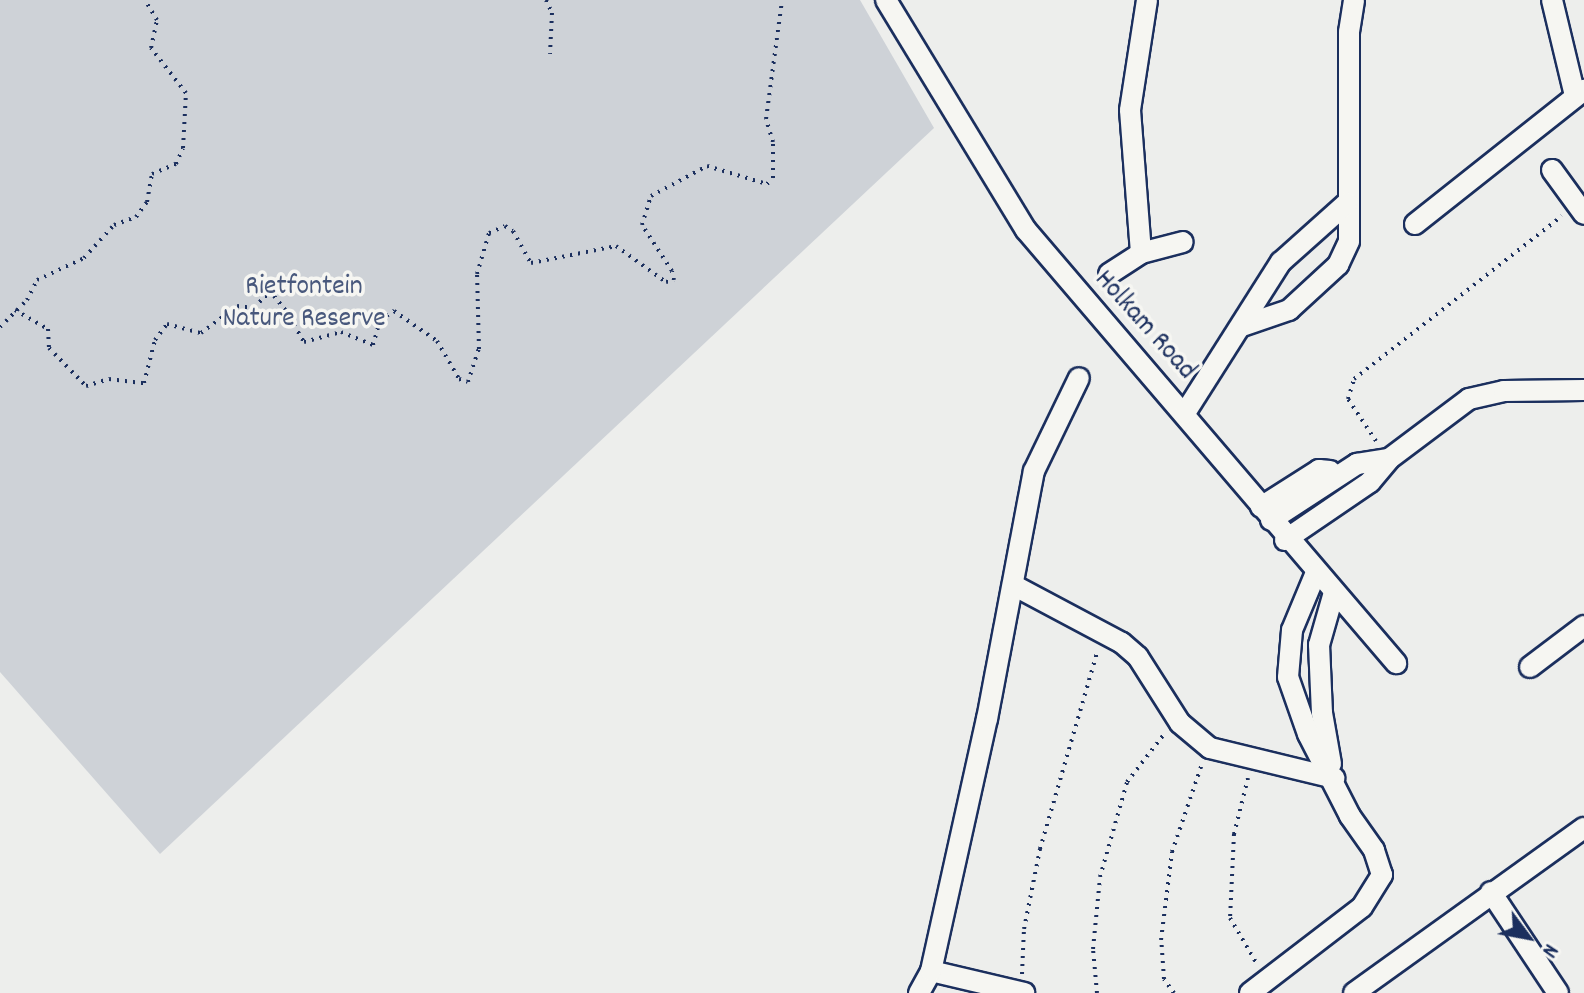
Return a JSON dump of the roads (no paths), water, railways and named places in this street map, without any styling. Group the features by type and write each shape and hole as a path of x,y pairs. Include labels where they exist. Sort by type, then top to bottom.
{"street":[{"name":"Holkam Road","path":"886,0 1026,230 1185,413 1285,540 1396,663"},
{"path":"1141,253 1130,110 1147,0"},
{"path":"1242,326 1289,310 1338,265 1349,241 1349,32 1354,0"},
{"path":"1415,224 1580,93 1552,0"},
{"path":"1552,170 1580,209"},
{"path":"1185,413 1281,262 1347,203"},
{"path":"1109,274 1141,253 1183,242"},
{"path":"919,993 931,971 1013,585 1034,471 1079,378"},
{"path":"1285,540 1370,482 1389,459 1485,393 1584,390"},
{"path":"1266,513 1319,470 1340,473 1357,464 1389,459"},
{"path":"1250,993 1362,907 1378,887 1382,866 1350,816 1334,778 1308,734 1288,677 1292,630 1315,575"},
{"path":"1013,585 1111,635 1138,657 1180,723 1210,748 1334,778"},
{"path":"1333,596 1319,645 1322,713 1334,778"},
{"path":"1530,667 1584,626"},
{"path":"1354,993 1584,828"},
{"path":"1491,892 1558,993"},
{"path":"931,971 1023,992"}],"park label":[{"name":"Rietfontein Nature Reserve","path":"304,304"}]}
